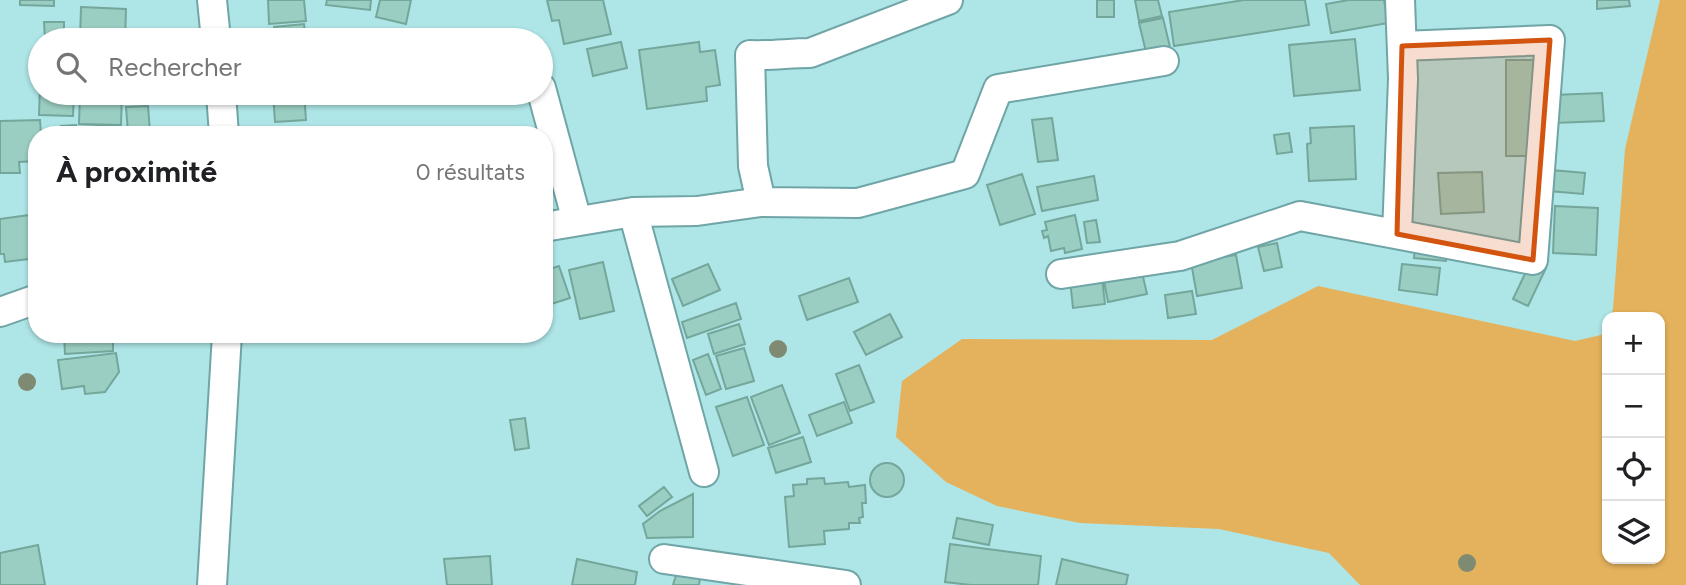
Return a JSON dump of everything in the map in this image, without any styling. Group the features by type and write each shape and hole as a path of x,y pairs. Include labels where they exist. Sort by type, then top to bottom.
{"street":[{"path":"212,0 215,28"},
{"path":"761,202 753,166 750,55 772,57 810,53 947,0"},
{"path":"1396,234 1403,79 1400,0"},
{"path":"1061,274 1180,256 1300,216 1533,260 1550,40 1402,46"},
{"path":"553,225 633,212 697,211 761,202 858,203 965,174 998,89 1164,61"},
{"path":"222,105 223,126"},
{"path":"546,105 551,126"},
{"path":"553,132 577,221"},
{"path":"633,212 704,472"},
{"path":"0,312 28,302"},
{"path":"212,585 226,343"},
{"path":"664,559 846,585"}],"highlighted area":[{"path":"1550,40 1533,260 1397,234 1402,46"}],"shaded area":[{"path":"1660,0 1686,0 1686,585 1360,585 1329,553 1219,529 1080,523 997,506 946,482 896,437 902,381 962,339 1212,340 1318,286 1575,341 1602,333 1602,564 1665,564 1665,312 1612,312 1625,149"}],"building":[{"path":"20,0 54,0 54,6 20,5"},
{"path":"268,0 304,0 306,21 269,24"},
{"path":"327,0 371,0 370,10 326,5"},
{"path":"380,0 411,0 406,24 376,17"},
{"path":"547,0 603,0 611,34 564,44 559,20 552,21"},
{"path":"1097,0 1114,0 1114,17 1097,17"},
{"path":"1135,0 1158,0 1162,16 1139,21"},
{"path":"1244,0 1305,0 1309,25 1174,46 1169,12"},
{"path":"1349,0 1384,0 1388,23 1331,33 1326,4"},
{"path":"1597,0 1629,0 1630,6 1597,9"},
{"path":"81,7 126,9 125,28 80,28"},
{"path":"1163,18 1170,47 1146,52 1139,23"},
{"path":"44,22 64,22 64,28 44,28"},
{"path":"304,24 304,28 274,28"},
{"path":"1355,39 1360,90 1294,96 1289,45"},
{"path":"621,42 627,68 593,76 587,49"},
{"path":"699,42 700,52 715,50 720,85 706,87 707,101 647,109 639,50"},
{"path":"1506,60 1536,60 1537,156 1506,156"},
{"path":"1602,93 1604,121 1554,123 1553,95"},
{"path":"39,105 73,105 73,116 39,115"},
{"path":"80,105 122,105 121,125 79,124"},
{"path":"274,105 305,105 306,120 275,122"},
{"path":"148,106 150,126 127,126 126,107"},
{"path":"1052,118 1058,160 1038,162 1032,120"},
{"path":"40,120 40,126 28,126 28,162 19,162 20,173 0,173 0,121"},
{"path":"1354,126 1356,179 1309,181 1307,144 1311,143 1310,128"},
{"path":"1289,133 1292,152 1277,154 1274,135"},
{"path":"1551,170 1585,173 1583,194 1549,191"},
{"path":"1482,172 1484,212 1441,214 1438,173"},
{"path":"1022,174 1035,214 1000,225 987,185"},
{"path":"1094,176 1098,200 1042,211 1037,187"},
{"path":"1555,206 1598,208 1596,255 1553,253"},
{"path":"28,215 28,259 5,262 4,254 0,254 0,219"},
{"path":"1075,215 1082,249 1065,253 1064,248 1051,251 1048,236 1044,238 1042,231 1047,230 1045,222"},
{"path":"1096,220 1100,242 1087,243 1084,222"},
{"path":"1277,243 1282,267 1264,271 1258,247"},
{"path":"1415,246 1446,249 1446,261 1414,258"},
{"path":"1236,255 1242,288 1197,296 1191,262"},
{"path":"1531,261 1546,268 1528,306 1513,299"},
{"path":"603,262 614,311 580,319 569,270"},
{"path":"708,264 720,290 683,306 672,279"},
{"path":"1402,264 1440,268 1437,295 1399,290"},
{"path":"559,266 570,298 553,303 553,268"},
{"path":"1141,268 1147,294 1108,302 1103,275"},
{"path":"1102,277 1105,304 1073,308 1070,280"},
{"path":"849,278 858,302 807,320 799,296"},
{"path":"1192,291 1196,314 1168,318 1165,295"},
{"path":"736,303 741,319 687,338 682,322"},
{"path":"890,314 902,337 866,355 854,332"},
{"path":"739,324 745,344 714,354 708,334"},
{"path":"64,343 113,343 113,351 65,354"},
{"path":"744,348 754,381 726,389 716,356"},
{"path":"116,353 119,372 105,392 85,394 84,386 62,389 58,360"},
{"path":"708,354 721,389 706,395 693,360"},
{"path":"859,365 874,402 850,411 836,374"},
{"path":"782,385 800,433 769,445 751,397"},
{"path":"747,397 764,445 733,456 716,407"},
{"path":"844,402 852,423 817,436 809,415"},
{"path":"525,418 529,448 515,450 510,420"},
{"path":"803,437 811,462 776,473 768,448"},
{"path":"887,463 899,468 904,480 899,492 887,497 875,492 870,480 875,468"},
{"path":"824,478 825,484 848,482 849,487 865,485 866,503 862,503 863,517 859,518 860,523 849,523 849,529 824,531 825,544 789,547 785,497 794,496 793,485 807,484 807,479"},
{"path":"664,487 672,497 647,516 639,506"},
{"path":"693,494 693,537 647,538 643,524 660,511"},
{"path":"957,518 993,525 989,545 953,538"},
{"path":"950,544 1041,556 1038,585 971,585 945,582"},
{"path":"38,545 45,585 0,585 0,553"},
{"path":"490,556 492,585 447,585 444,559"},
{"path":"577,559 637,572 635,585 572,585"},
{"path":"1062,559 1128,575 1126,585 1056,585"},
{"path":"677,572 700,579 699,585 673,585"}]}
